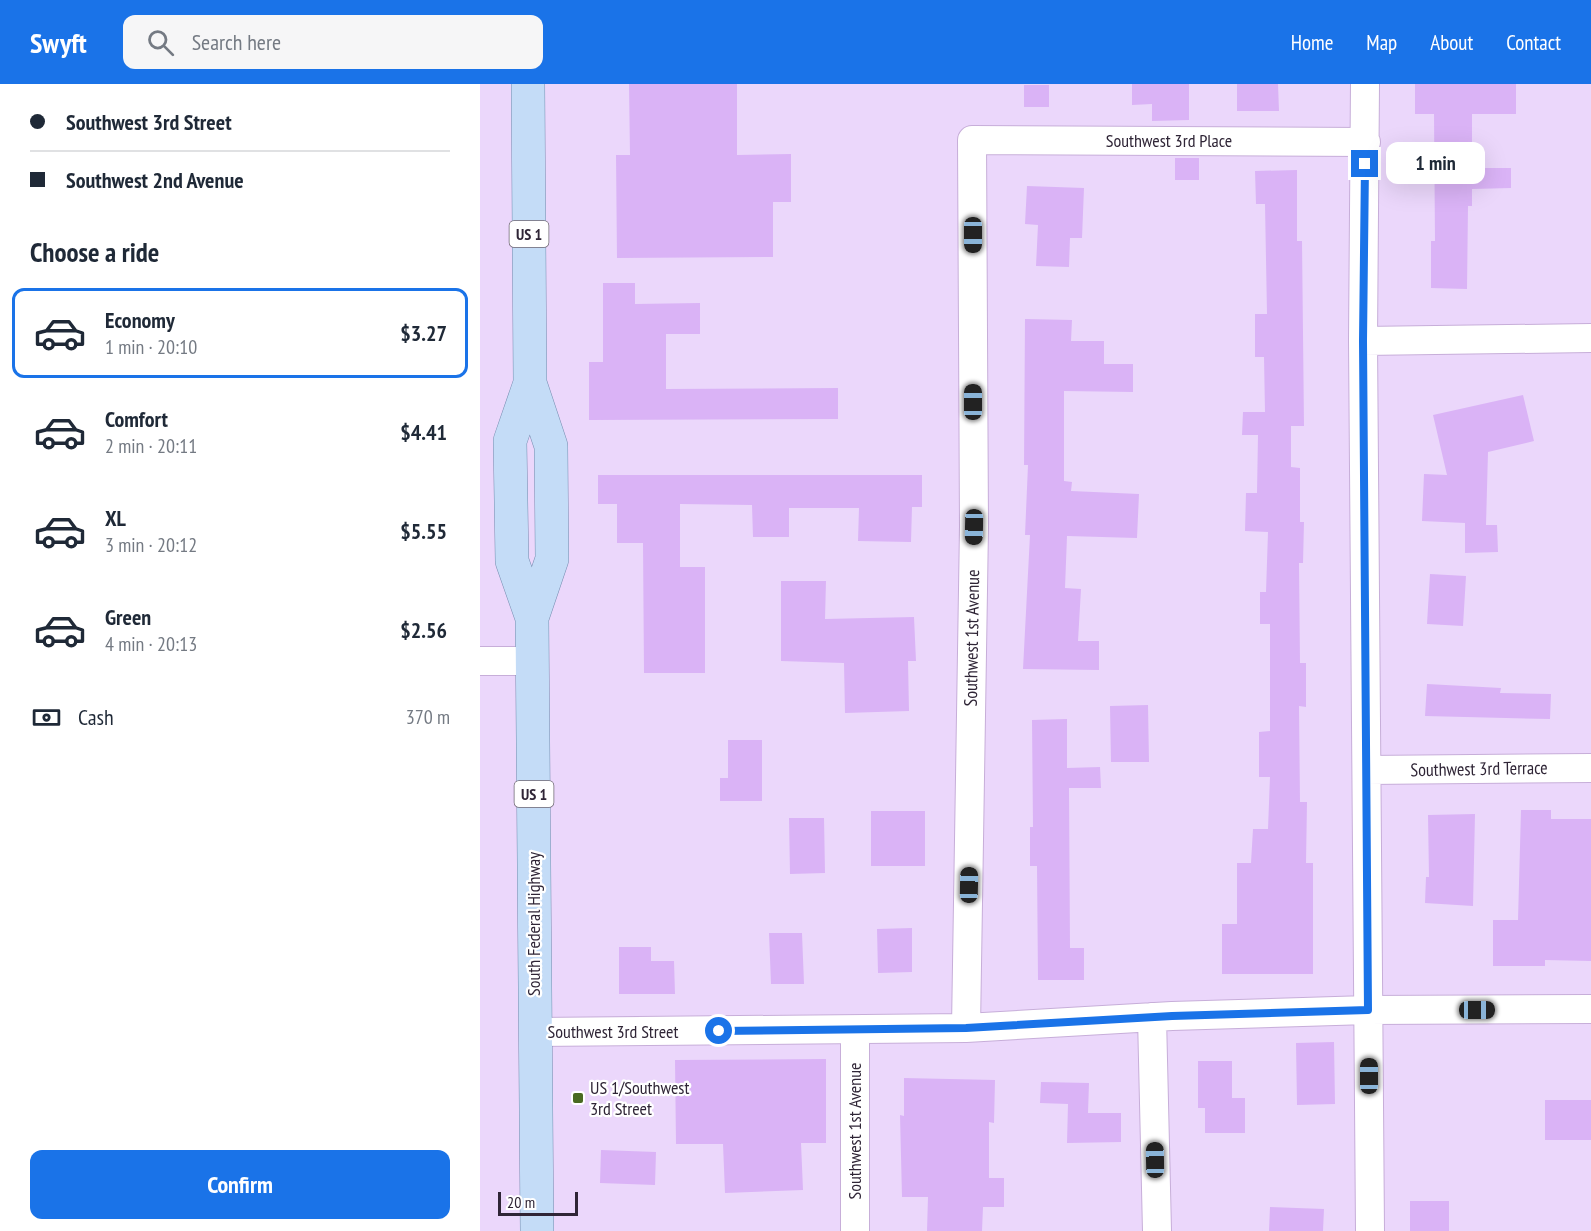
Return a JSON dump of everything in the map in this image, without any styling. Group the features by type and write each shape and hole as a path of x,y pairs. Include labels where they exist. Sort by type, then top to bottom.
{"main road":[{"name":"South Federal Highway","path":"528,84 530,383 510,441 512,561 532,618 537,1231"}],"street":[{"path":"1365,84 1363,341 1370,1231"},
{"name":"Southwest 3rd Place","path":"972,140 1366,142"},
{"name":"Southwest 1st Avenue","path":"966,1028 974,527 972,140"},
{"path":"1363,341 1591,338"},
{"path":"480,661 532,660"},
{"name":"Southwest 3rd Terrace","path":"1367,770 1591,768"},
{"name":"Southwest 3rd Street","path":"535,1032 855,1031 966,1028 1152,1017 1368,1010 1591,1009"},
{"path":"1152,1017 1156,1231"},
{"name":"Southwest 1st Avenue","path":"855,1031 855,1231"}],"building":[{"path":"629,84 737,84 737,155 791,154 791,202 773,202 773,257 617,258 616,155 630,155"},
{"path":"1132,84 1189,84 1189,120 1152,121 1152,104 1132,105"},
{"path":"1237,84 1278,84 1279,111 1237,111"},
{"path":"1415,84 1516,84 1516,114 1472,114 1472,168 1511,168 1511,188 1472,189 1472,206 1468,206 1467,289 1431,288 1431,241 1435,241 1434,114 1415,114"},
{"path":"1024,85 1049,85 1049,107 1024,107"},
{"path":"1175,158 1199,158 1199,180 1175,180"},
{"path":"1297,170 1297,241 1302,241 1304,426 1291,426 1291,467 1300,468 1300,522 1304,522 1303,563 1299,563 1300,663 1306,663 1306,707 1299,706 1300,802 1307,802 1306,863 1313,863 1313,974 1222,974 1222,924 1237,924 1237,863 1251,863 1253,829 1268,829 1270,777 1259,777 1259,732 1270,731 1270,624 1260,624 1260,592 1266,592 1268,532 1245,531 1246,493 1257,493 1258,435 1242,435 1243,412 1265,412 1264,357 1255,357 1255,314 1267,314 1265,204 1256,204 1255,171"},
{"path":"1027,186 1084,188 1082,238 1070,238 1069,267 1036,266 1038,225 1025,224"},
{"path":"603,283 635,283 635,304 700,303 700,334 666,334 666,389 838,388 838,419 589,420 589,362 603,362"},
{"path":"1025,319 1072,320 1071,341 1104,341 1104,364 1133,364 1133,392 1064,391 1064,481 1072,482 1071,491 1139,494 1137,538 1067,536 1065,588 1081,589 1078,641 1099,641 1099,670 1023,669 1030,535 1025,535 1028,465 1024,465"},
{"path":"1523,395 1534,441 1488,452 1486,525 1497,525 1498,552 1465,553 1465,523 1422,521 1424,474 1447,475 1433,415"},
{"path":"598,475 922,475 922,507 912,507 911,542 858,541 859,508 789,508 789,537 753,537 752,505 680,504 680,567 705,567 705,673 644,673 643,543 617,543 617,504 598,504"},
{"path":"1430,574 1466,576 1463,626 1427,624"},
{"path":"781,581 826,581 825,619 914,617 916,661 908,661 909,711 845,713 844,663 781,661"},
{"path":"1427,684 1501,688 1500,693 1551,694 1550,719 1425,716"},
{"path":"1148,705 1149,762 1111,762 1110,706"},
{"path":"1067,719 1067,768 1100,767 1101,788 1069,788 1070,948 1084,948 1084,980 1038,980 1037,866 1030,866 1030,827 1033,827 1032,720"},
{"path":"728,740 762,740 762,801 720,801 720,778 728,778"},
{"path":"1521,810 1551,810 1551,819 1591,819 1591,961 1545,960 1545,966 1493,966 1493,920 1518,920"},
{"path":"871,811 925,811 925,866 871,866"},
{"path":"1475,814 1473,906 1425,903 1426,877 1429,877 1428,815"},
{"path":"789,818 824,818 825,873 790,874"},
{"path":"912,928 912,972 878,973 877,929"},
{"path":"769,933 802,933 804,984 771,984"},
{"path":"619,947 651,947 651,961 674,961 675,994 619,994"},
{"path":"1334,1042 1335,1104 1297,1105 1296,1043"},
{"path":"826,1059 826,1143 801,1143 803,1190 725,1193 723,1144 676,1144 675,1060"},
{"path":"1198,1061 1232,1061 1232,1098 1245,1098 1245,1133 1205,1133 1205,1108 1198,1108"},
{"path":"904,1078 995,1080 994,1123 989,1122 989,1178 1004,1178 1004,1207 983,1207 982,1231 927,1231 928,1197 902,1197 900,1115 904,1116"},
{"path":"1041,1082 1089,1083 1088,1113 1121,1113 1121,1142 1067,1143 1068,1104 1040,1103"},
{"path":"1545,1100 1591,1100 1591,1140 1545,1140"},
{"path":"601,1150 656,1152 655,1185 600,1183"},
{"path":"1410,1201 1449,1201 1449,1231 1410,1231"},
{"path":"1270,1207 1324,1209 1323,1231 1269,1231"}],"place":[{"name":"US 1/Southwest 3rd Street","path":"578,1098"}],"route":[{"path":"719,1031 966,1028 1172,1016 1368,1010 1363,341 1365,164"}]}
